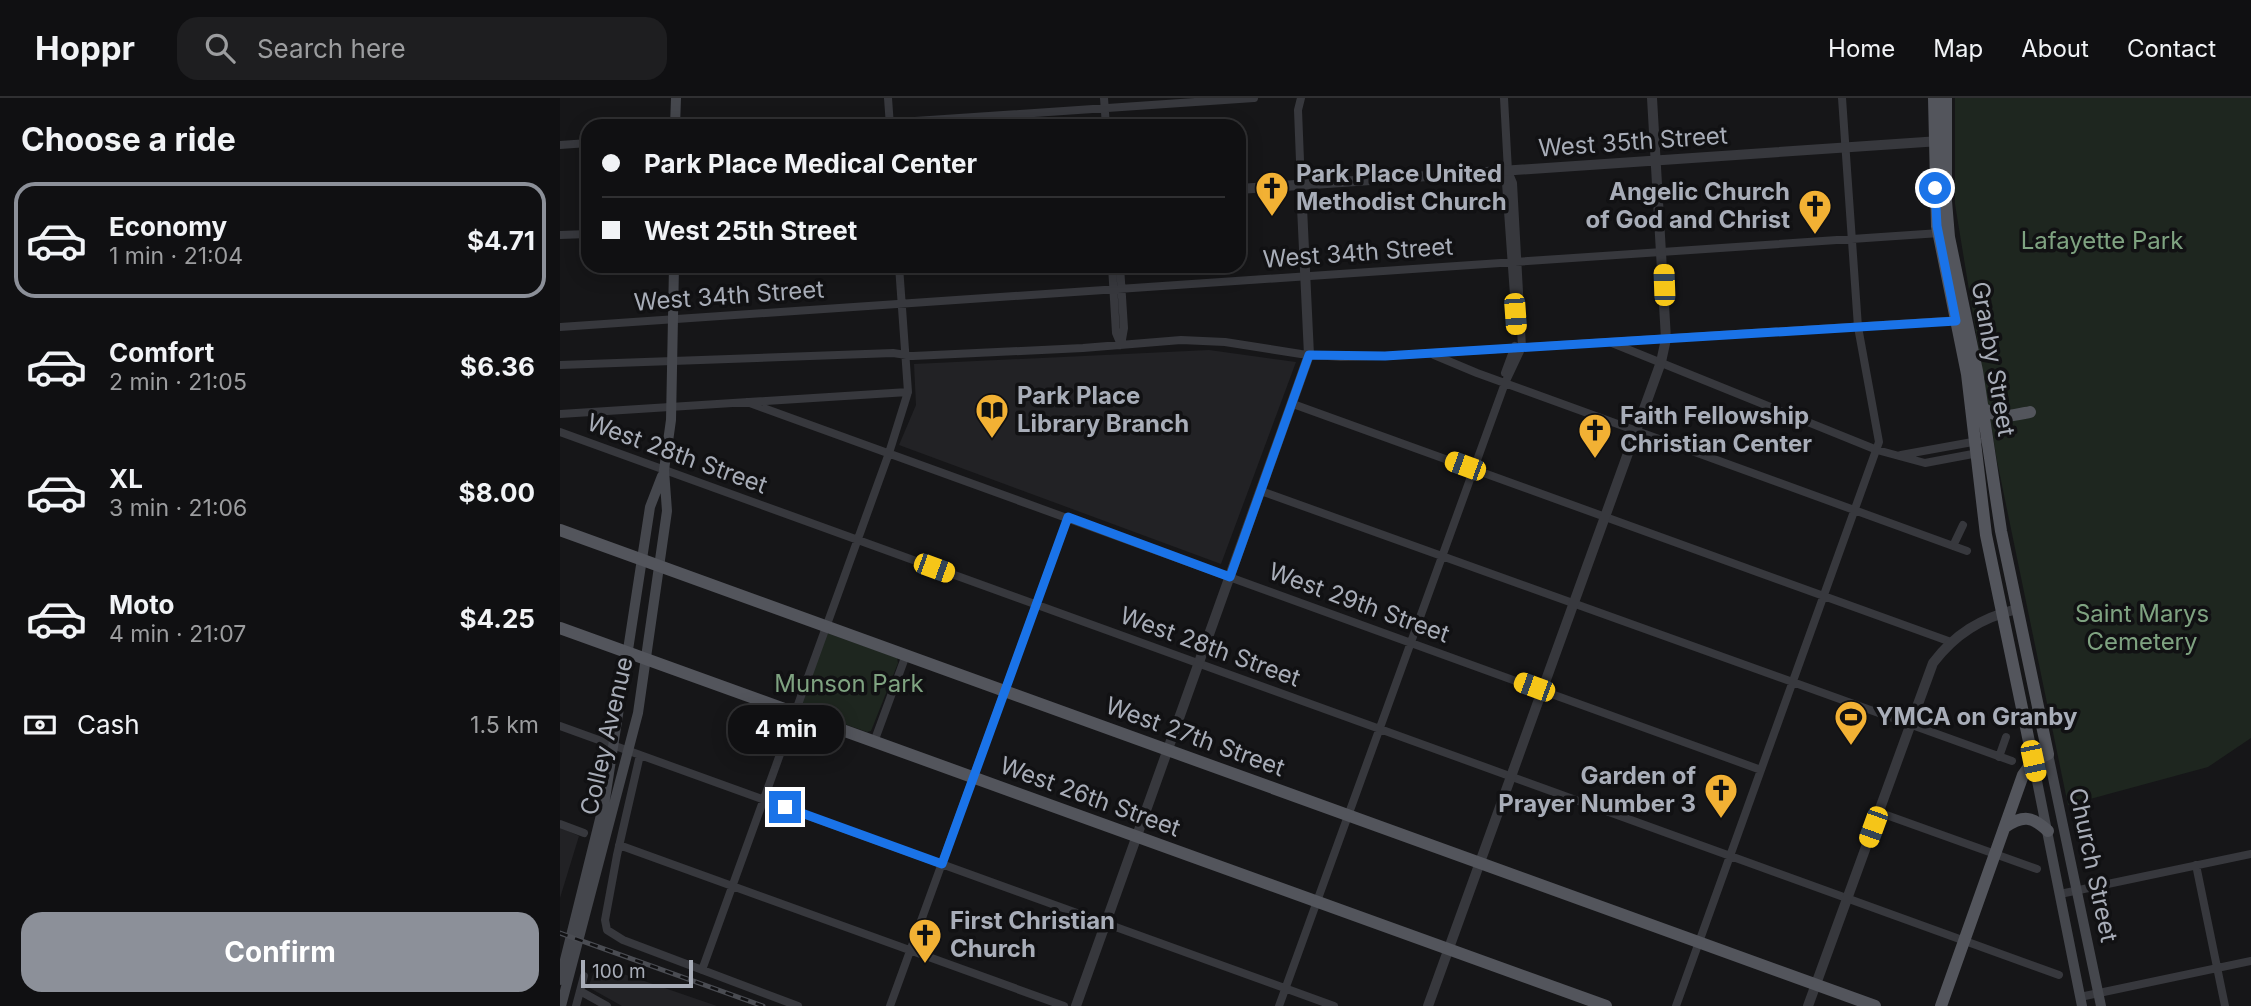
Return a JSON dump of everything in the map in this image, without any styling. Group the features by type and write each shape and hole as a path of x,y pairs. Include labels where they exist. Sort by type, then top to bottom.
{"main road":[{"path":"676,98 676,119"},
{"name":"Granby Street","path":"1934,98 1940,141"},
{"name":"Granby Street","path":"1946,98 1935,205 1983,408 1981,446 1986,535 2001,613"},
{"name":"Colley Avenue","path":"561,1006 639,708 667,511 664,470 672,407 674,273"},
{"name":"Granby Street","path":"1961,320 1966,374 1996,502 2017,609"},
{"path":"1983,408 1994,416 2005,418 2030,412"},
{"name":"Colley Avenue","path":"560,980 605,799 650,507 664,470"},
{"name":"West 27th Street","path":"560,530 1875,1006"},
{"name":"Church Street","path":"2017,609 2101,1006"},
{"name":"Church Street","path":"2001,613 2048,831 2081,1002"},
{"name":"West 26th Street","path":"560,628 1606,1006"},
{"path":"1941,1006 2023,775 2033,761 2048,754"},
{"path":"2005,827 2026,817 2037,821 2048,831"}],"street":[{"path":"888,98 889,119"},
{"path":"1104,98 1106,119"},
{"path":"956,119 1254,98"},
{"path":"1076,1006 1309,355 1298,110 1301,98"},
{"path":"1279,1006 1474,470 1505,383 1505,372 1518,347 1515,261 1506,183 1508,171 1504,98"},
{"path":"1428,1006 1661,362 1666,340 1663,251 1652,98"},
{"path":"1676,1006 1877,450 1879,432 1858,327 1842,98"},
{"name":"West 35th Street","path":"1246,189 1940,141"},
{"path":"560,145 581,144"},
{"name":"West 34th Street","path":"560,327 1943,232"},
{"path":"560,235 581,234"},
{"path":"702,970 889,453 908,392 900,273"},
{"path":"1114,273 1117,288"},
{"path":"1119,273 1116,333 1121,345"},
{"path":"560,365 893,353 905,355 1005,352 1203,340 1341,357 1666,340 1961,320"},
{"path":"1609,342 1877,450 1898,456 1981,446"},
{"path":"1431,353 1505,383 1966,551"},
{"path":"560,414 908,392"},
{"name":"West 29th Street","path":"747,402 1761,770"},
{"path":"1293,404 1951,642"},
{"name":"West 28th Street","path":"560,432 2059,975"},
{"path":"1261,491 2012,761"},
{"path":"890,1006 1068,517"},
{"path":"1953,546 1963,525"},
{"path":"1808,1006 1933,663 1951,642 1977,624 2017,609"},
{"path":"874,741 906,655"},
{"path":"560,726 1334,1006"},
{"path":"1999,757 2006,737"},
{"path":"640,755 619,845 605,920 607,930 623,940 798,1006"},
{"path":"1878,812 2036,869"},
{"path":"560,824 584,833"},
{"path":"619,845 1064,1006"},
{"path":"2060,894 2251,854"},
{"path":"2196,866 2225,1006"},
{"path":"2081,1002 2099,993 2251,961"},
{"path":"576,1006 584,976"},
{"path":"580,991 607,1006"}],"shaded area":[{"path":"1209,350 1296,362 1221,564 899,445 916,405 914,364"},
{"path":"560,827 579,836 560,898"},
{"path":"597,965 717,1006 622,1006 588,987"}],"green space":[{"name":"Lafayette Park","path":"1955,98 2251,98 2251,738 2208,767 2068,805 1997,461 1955,204"},
{"name":"Munson Park","path":"827,633 897,658 898,663 871,731 867,732 802,709 801,705"}],"railway":[{"path":"560,933 763,1006"}],"place":[{"name":"Park Place United Methodist Church","path":"1272,218"},
{"name":"Angelic Church of God and Christ","path":"1815,236"},
{"name":"Park Place Library Branch","path":"992,440"},
{"name":"Faith Fellowship Christian Center","path":"1595,460"},
{"name":"YMCA on Granby","path":"1851,747"},
{"name":"Garden of Prayer Number 3","path":"1721,820"},
{"name":"First Christian Church","path":"925,965"}],"route":[{"path":"785,807 942,864 1068,517 1230,577 1309,355 1385,356 1956,321 1937,226 1935,188"}],"park label":[{"name":"Saint Marys Cemetery","path":"2142,628"}]}
